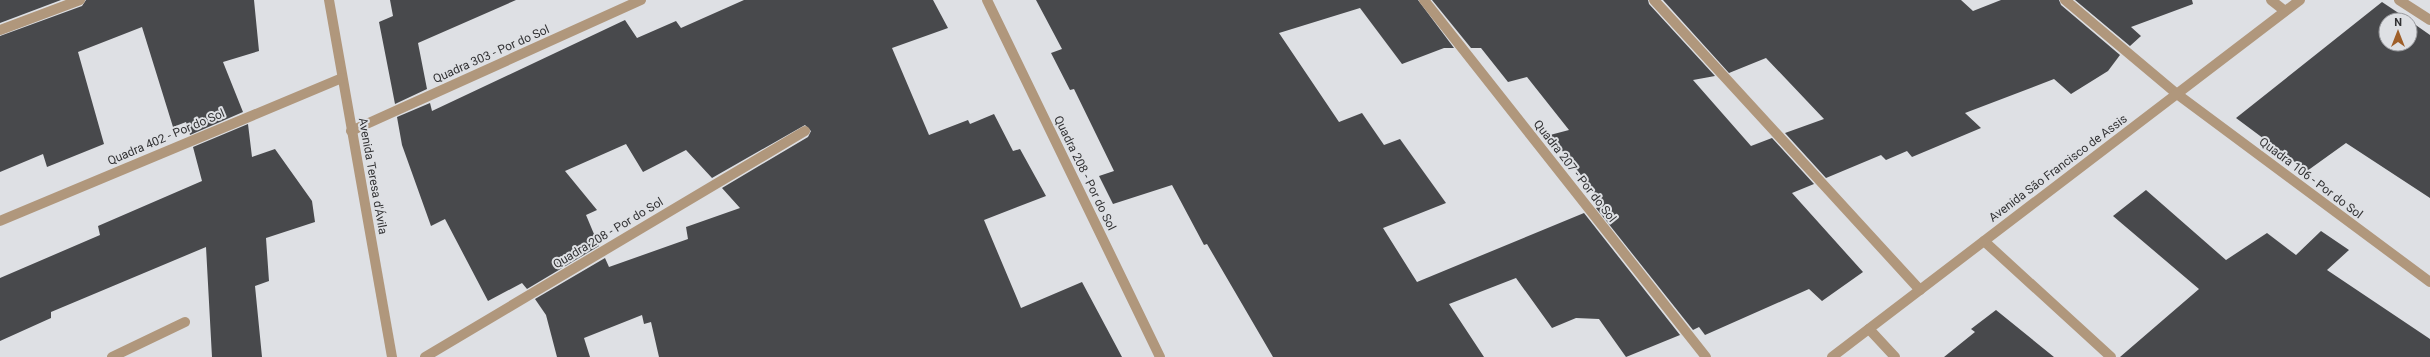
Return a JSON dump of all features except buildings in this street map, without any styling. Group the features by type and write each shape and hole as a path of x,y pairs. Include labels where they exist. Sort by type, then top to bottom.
{"street":[{"path":"0,30 80,0"},
{"name":"Avenida Teresa d'Ávila","path":"329,0 392,357"},
{"name":"Quadra 303 - Por do Sol","path":"351,131 642,0"},
{"name":"Quadra 208 - Por do Sol","path":"987,0 1160,357"},
{"name":"Quadra 207 - Por do Sol","path":"1424,0 1706,357"},
{"path":"1654,0 1920,290"},
{"path":"2064,0 2177,94"},
{"path":"2271,0 2285,11"},
{"name":"Avenida São Francisco de Assis","path":"1832,357 2300,0"},
{"path":"2399,0 2430,20"},
{"name":"Quadra 402 - Por do Sol","path":"0,221 342,78"},
{"name":"Quadra 106 - Por do Sol","path":"2177,94 2430,282"},
{"name":"Quadra 208 - Por do Sol","path":"425,357 805,131"},
{"path":"1984,241 2111,357"},
{"path":"112,357 186,322"},
{"path":"1869,329 1895,357"}]}
